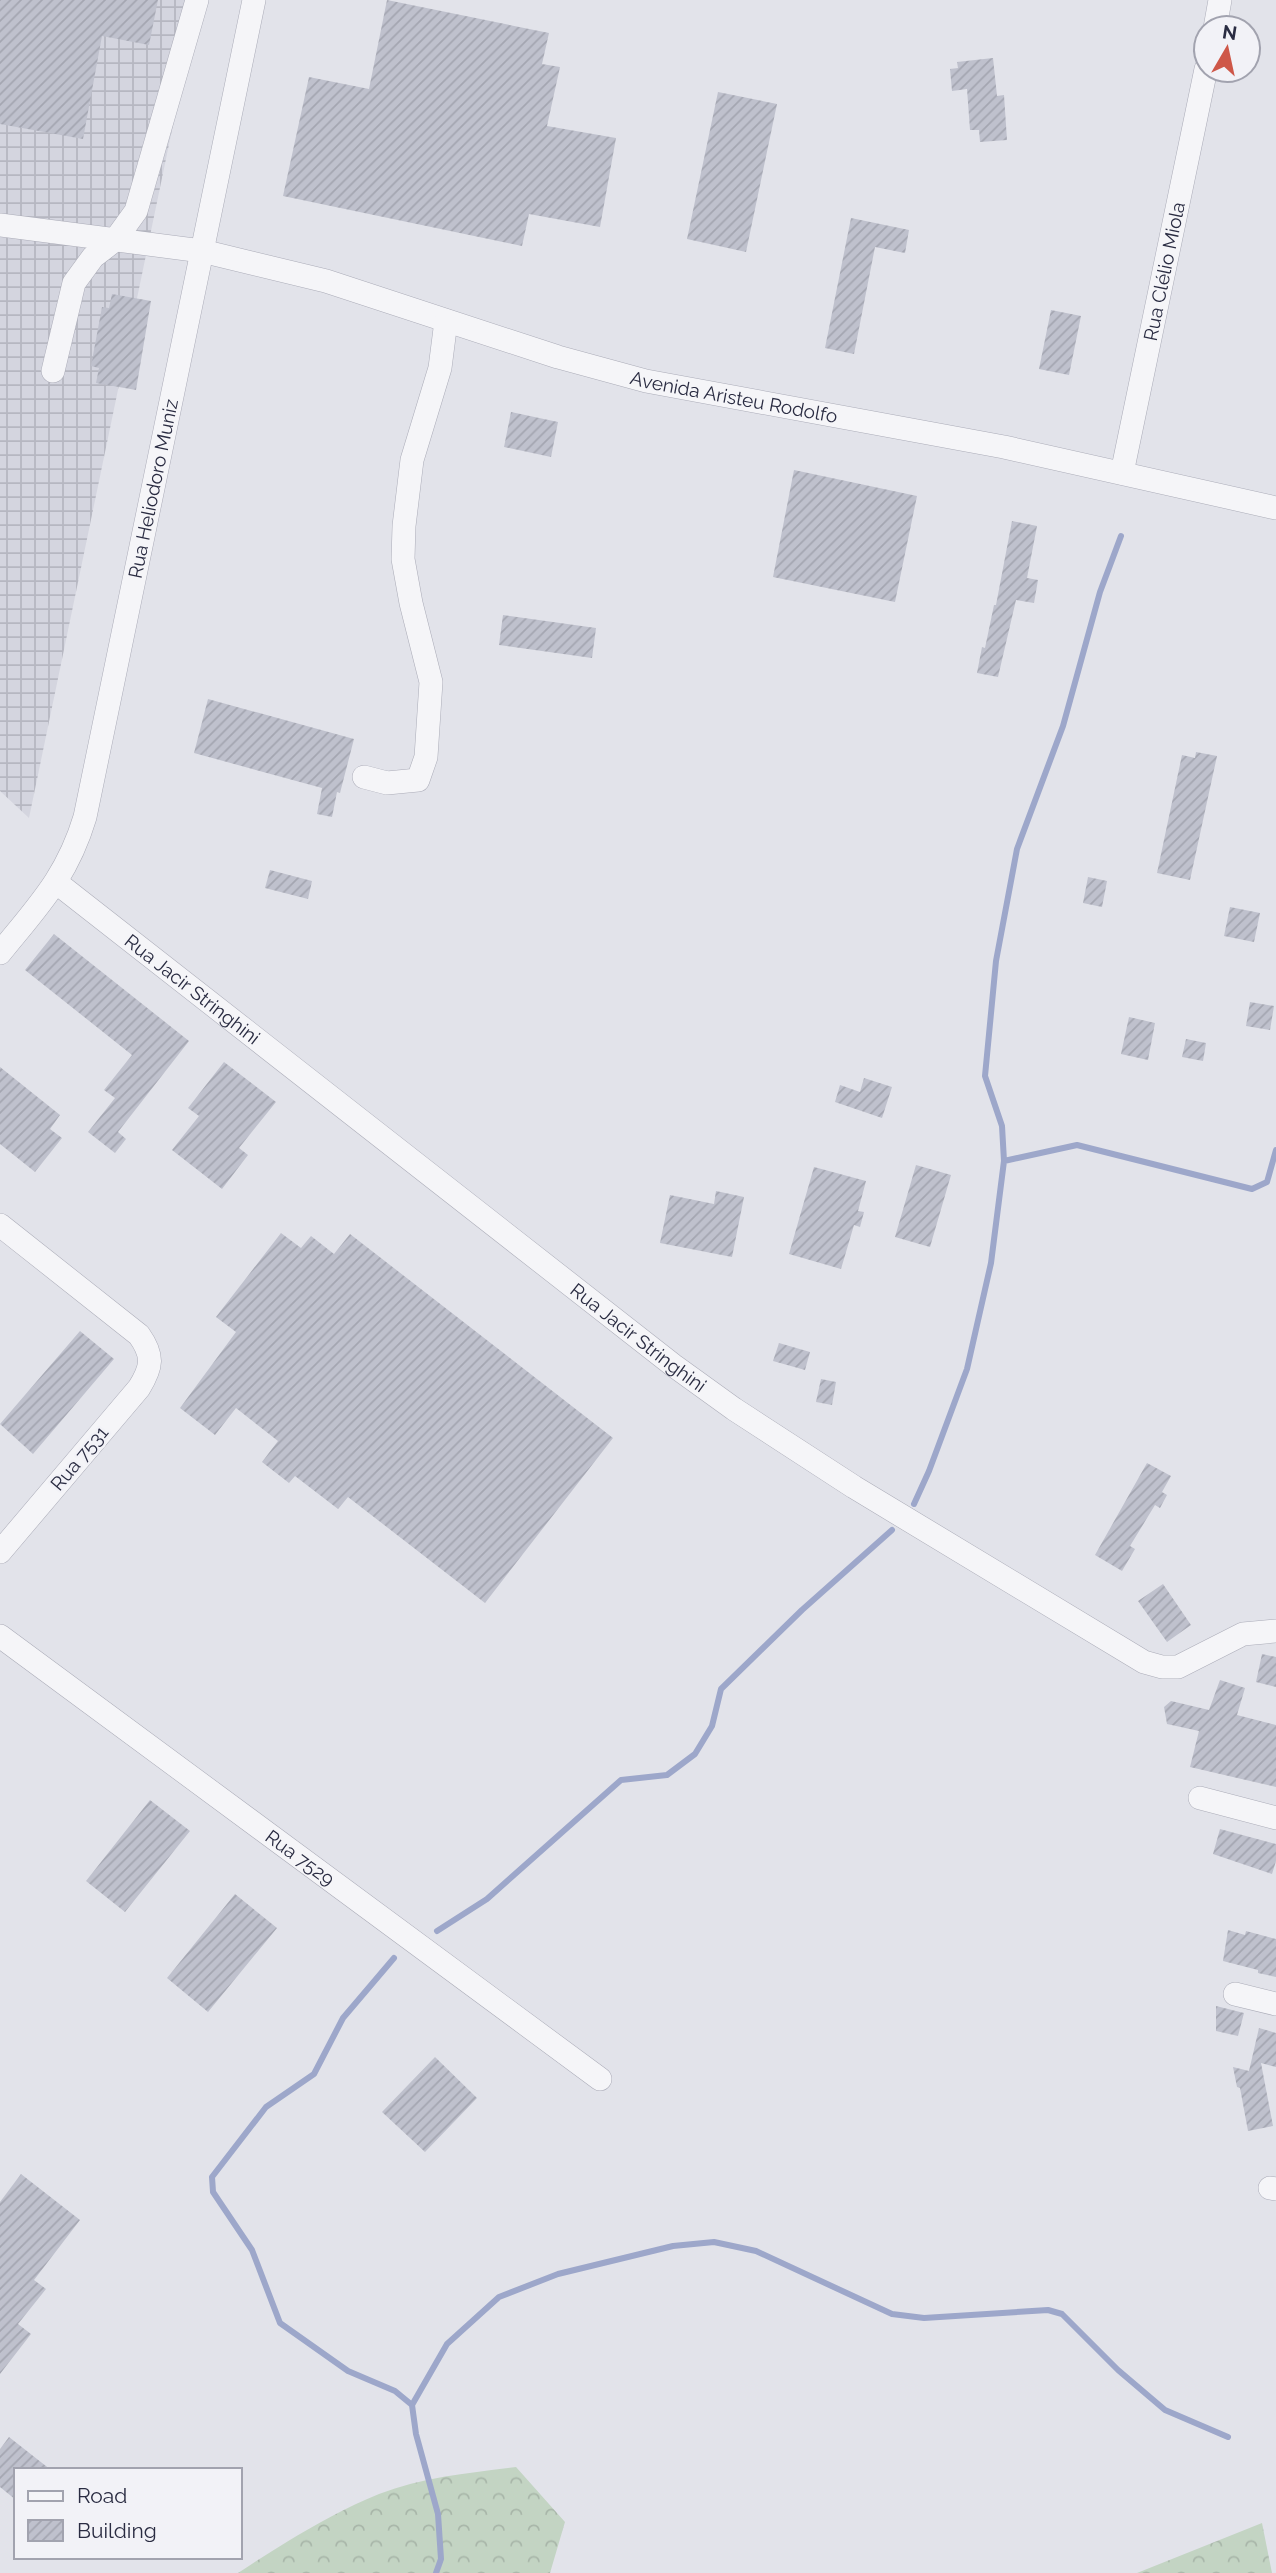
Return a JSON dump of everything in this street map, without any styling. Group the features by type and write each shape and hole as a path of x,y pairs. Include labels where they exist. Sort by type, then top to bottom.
{"street":[{"path":"53,371 74,283 93,257 115,240 136,211 197,0"},
{"name":"Rua Heliodoro Muniz","path":"0,953 57,883 76,848 85,817 254,0"},
{"name":"Rua Clélio Miola","path":"1122,473 1203,84"},
{"name":"Avenida Aristeu Rodolfo","path":"0,225 202,251 326,281 558,358 646,381 925,431 1276,508"},
{"path":"364,777 387,783 418,780 426,757 431,682 403,559 404,526 412,460 440,368 446,321"},
{"name":"Rua Jacir Stringhini","path":"57,883 673,1364 796,1451 854,1487 1144,1662 1162,1667 1178,1667 1243,1634 1274,1631"},
{"name":"Rua 7531","path":"0,1225 139,1335 147,1347 150,1360 148,1373 139,1388 0,1552"},
{"name":"Rua 7529","path":"0,1636 600,2078"},
{"path":"1200,1798 1276,1818"},
{"path":"1235,1994 1276,2004"}],"shaded area":[{"path":"0,0 199,0 29,818 0,791"}],"green space":[{"path":"516,2467 565,2522 550,2573 238,2573 307,2530 379,2494 430,2480"},
{"path":"1262,2523 1272,2573 1137,2573"}],"building":[{"path":"0,0 158,0 149,45 102,36 83,139 0,124"},
{"path":"387,0 549,33 542,64 560,67 547,126 616,138 600,227 529,214 522,246 283,196 309,77 369,89"},
{"path":"993,58 997,96 1004,95 1007,140 980,142 979,130 970,130 967,89 952,91 950,69 958,68 957,62"},
{"path":"718,92 777,104 746,252 687,239"},
{"path":"851,218 909,230 905,253 875,247 854,354 825,348"},
{"path":"112,294 151,301 136,390 96,383 99,368 91,366 102,307 109,308"},
{"path":"1051,310 1081,316 1069,375 1039,369"},
{"path":"511,412 558,422 551,457 504,447"},
{"path":"794,470 917,496 895,602 773,577"},
{"path":"1012,521 1037,526 1027,578 1038,580 1034,603 1016,600 998,677 977,673 982,647 985,648 996,605"},
{"path":"503,615 596,628 592,658 499,645"},
{"path":"208,699 354,739 332,817 317,814 322,788 194,753"},
{"path":"1196,752 1217,756 1190,880 1157,873 1182,755 1195,758"},
{"path":"270,870 312,881 308,899 265,888"},
{"path":"1088,877 1107,881 1102,907 1083,903"},
{"path":"1230,907 1260,913 1254,942 1224,936"},
{"path":"54,934 189,1041 118,1132 126,1139 115,1153 88,1132 115,1098 104,1090 132,1055 25,970"},
{"path":"1250,1002 1274,1006 1270,1030 1246,1026"},
{"path":"1129,1017 1155,1023 1148,1060 1121,1054"},
{"path":"1186,1039 1206,1043 1203,1061 1182,1057"},
{"path":"224,1062 276,1102 239,1148 248,1155 222,1189 172,1150 199,1116 188,1108"},
{"path":"0,1067 60,1115 50,1129 62,1138 35,1172 0,1144"},
{"path":"864,1078 892,1087 882,1118 835,1102 840,1085 860,1092"},
{"path":"916,1165 951,1175 930,1247 895,1237"},
{"path":"814,1167 866,1181 858,1211 864,1212 860,1227 854,1225 841,1269 789,1254"},
{"path":"716,1191 744,1197 732,1257 660,1243 670,1195 714,1204"},
{"path":"281,1233 301,1248 311,1236 334,1254 350,1234 613,1438 485,1603 348,1497 338,1509 295,1476 289,1483 262,1462 278,1441 236,1408 215,1435 180,1408 236,1332 216,1317"},
{"path":"80,1331 114,1359 33,1454 0,1424"},
{"path":"779,1343 810,1352 805,1370 773,1361"},
{"path":"821,1379 836,1382 832,1405 816,1402"},
{"path":"1147,1463 1171,1476 1162,1492 1167,1495 1160,1508 1155,1505 1130,1546 1135,1549 1122,1571 1095,1555"},
{"path":"1163,1584 1191,1625 1167,1642 1138,1601"},
{"path":"1262,1654 1276,1657 1276,1687 1256,1682"},
{"path":"1220,1680 1245,1688 1237,1715 1276,1725 1276,1787 1190,1767 1199,1731 1167,1724 1164,1707 1171,1701 1209,1710"},
{"path":"150,1800 190,1831 125,1912 86,1881"},
{"path":"1220,1829 1276,1844 1276,1861 1272,1874 1213,1854"},
{"path":"235,1894 277,1928 208,2012 167,1978"},
{"path":"1228,1930 1245,1935 1246,1931 1276,1939 1276,1977 1223,1961"},
{"path":"1216,2006 1244,2013 1238,2036 1216,2031"},
{"path":"1259,2028 1276,2033 1276,2067 1261,2063 1273,2126 1248,2131 1233,2067 1249,2071"},
{"path":"435,2057 477,2098 425,2152 382,2112"},
{"path":"21,2174 80,2220 34,2280 46,2289 18,2324 31,2334 0,2374 0,2202"},
{"path":"9,2437 48,2468 14,2468 14,2498 0,2487 0,2449"}],"waterway":[{"path":"914,1504 967,1369 991,1263 1004,1161 1002,1126 985,1076 996,961 1017,849 1063,726 1100,592 1121,536"},
{"path":"1004,1161 1077,1145 1252,1189 1267,1182 1276,1150"},
{"path":"437,1931 487,1899 621,1780 667,1775 695,1754 712,1726 721,1689 802,1610 892,1530"},
{"path":"394,1958 343,2018 314,2074 266,2107 212,2177 213,2192 252,2250 280,2323 348,2371 395,2391 412,2405"},
{"path":"436,2573 441,2559 438,2514 416,2434 412,2405 447,2344 499,2297 558,2274 673,2246 714,2242 756,2251 892,2314 924,2318 1048,2310 1062,2314 1118,2370 1165,2410 1228,2437"}]}
